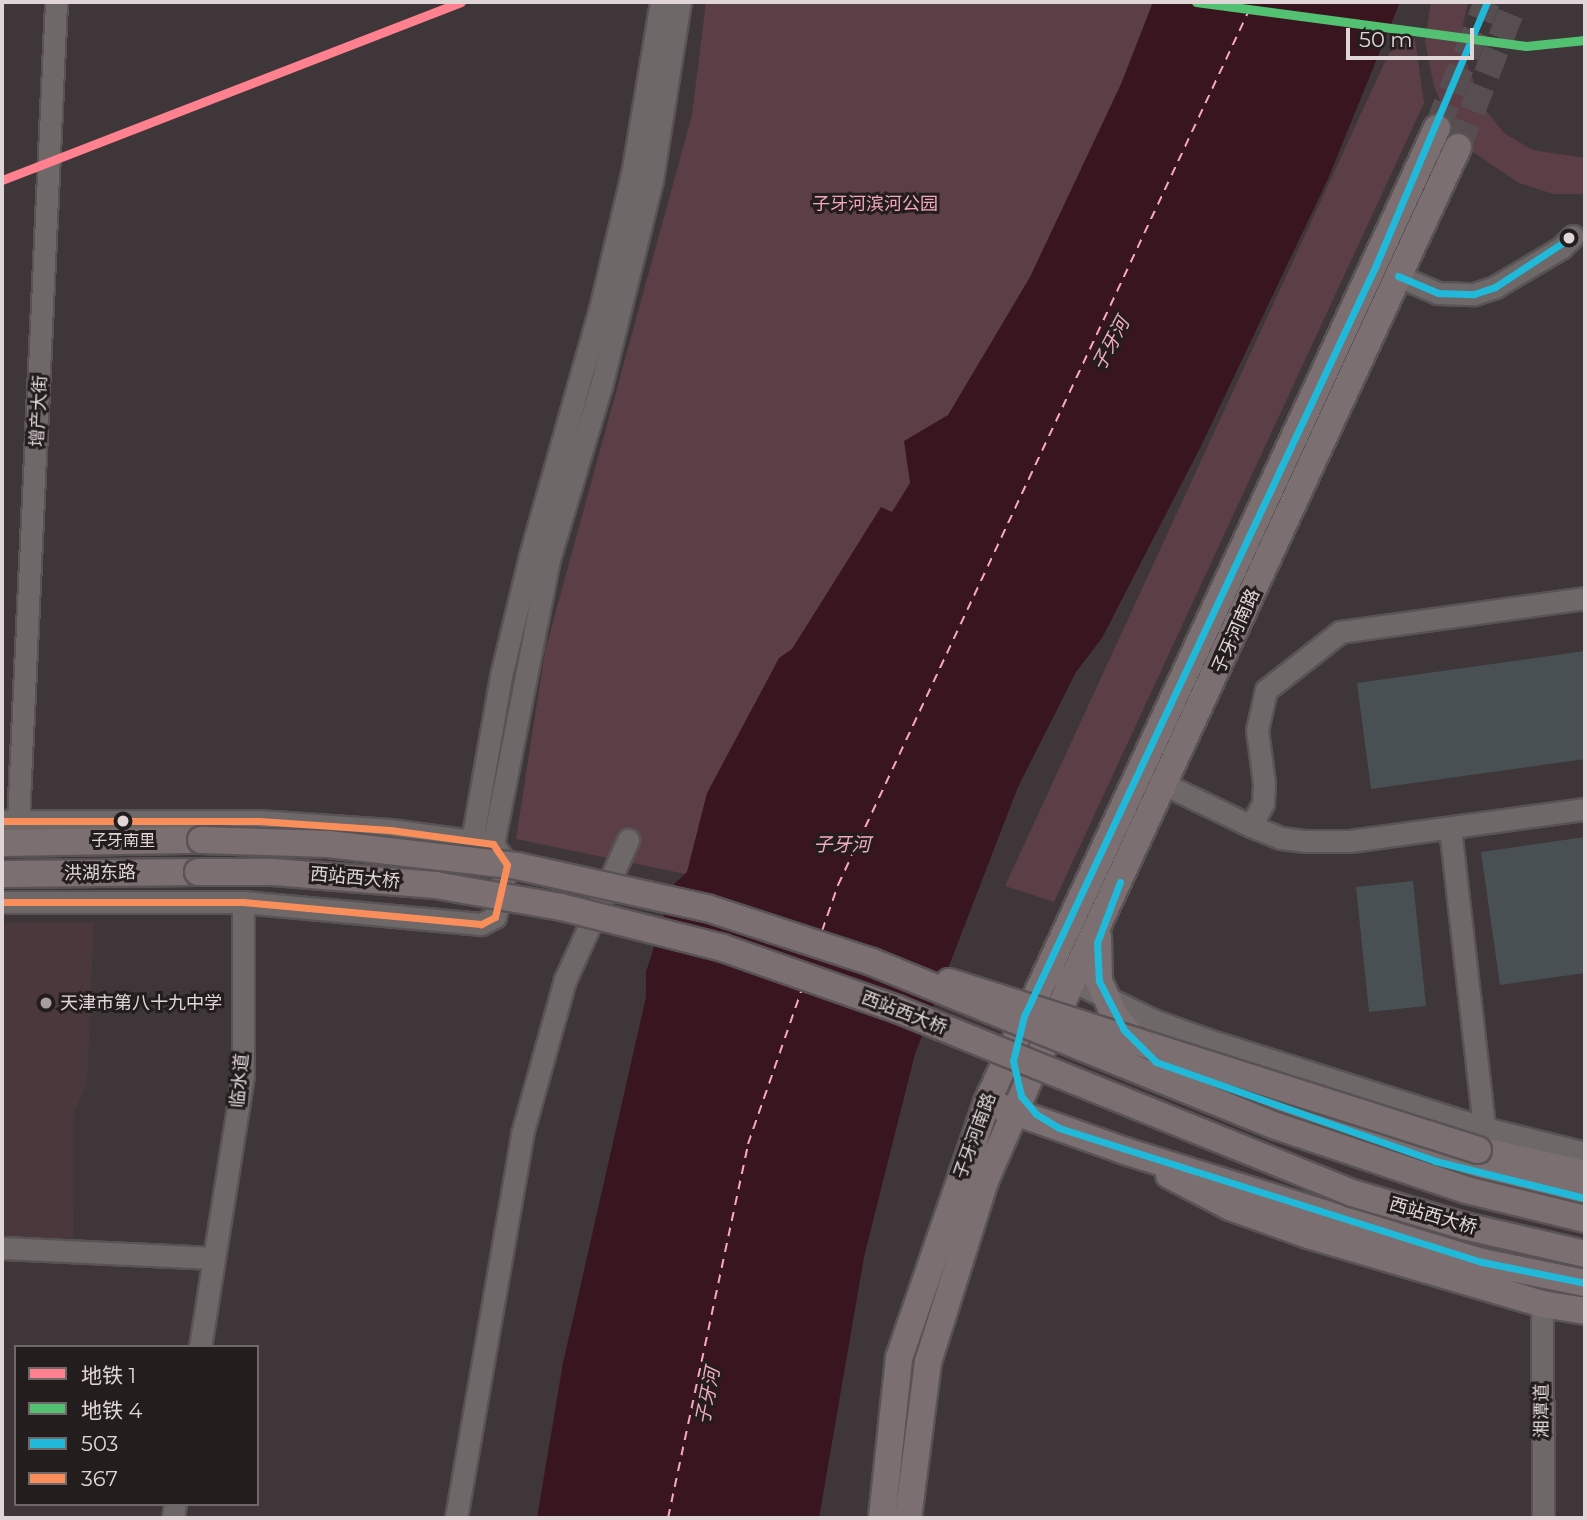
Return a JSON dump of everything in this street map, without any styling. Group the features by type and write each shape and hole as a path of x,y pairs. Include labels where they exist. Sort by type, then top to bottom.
{"main road":[{"name":"子牙河南路","path":"882,1518 899,1358 987,1102 1046,968 1437,128"},
{"name":"子牙河南路","path":"908,1518 928,1362 969,1224 1017,1104 1458,147"},
{"name":"洪湖东路","path":"2,843 201,839"},
{"name":"西站西大桥","path":"201,839 342,845 572,876 707,908 872,962 1276,1126 1466,1190 1585,1219"},
{"name":"洪湖东路","path":"2,874 198,872"},
{"name":"西站西大桥","path":"198,872 286,872 435,886 561,907 723,948 897,1009 1352,1192 1464,1226 1585,1254"},
{"path":"1103,915 1095,956 1105,997 1124,1030 1156,1062"},
{"path":"872,962 989,992 1481,1139 1585,1174"},
{"path":"1017,1104 1013,1061 1020,1025 1052,1026 1435,1161 1585,1198"},
{"path":"987,1102 1017,1104 1059,1128 1125,1152 1482,1262 1585,1283"},
{"path":"1125,1152 1230,1207 1542,1304 1585,1311"}],"street":[{"name":"增产大街","path":"10,821 56,2"},
{"path":"472,841 501,676 530,556 600,309 634,169 661,2"},
{"path":"493,845 549,559 601,386 652,180 680,2"},
{"path":"1398,276 1437,293 1474,293 1495,287 1561,248 1573,236"},
{"path":"1251,826 1262,803 1264,783 1257,730 1266,690 1340,632 1585,598"},
{"path":"1166,785 1251,826 1282,838 1306,841 1350,841 1585,809"},
{"path":"2,902 243,902 481,924 495,917 507,865 493,845 472,841 260,821 10,821"},
{"path":"1450,828 1481,1139"},
{"path":"456,1518 522,1133 565,981 628,840"},
{"name":"临水道","path":"200,1345 243,1074 243,902"},
{"path":"1046,968 1105,997 1205,1039 1481,1139 1585,1153"},
{"path":"2,1248 214,1258"},
{"name":"湘潭道","path":"1542,1304 1543,1518"}],"shaded area":[{"name":"天津市第八十九中学","path":"94,922 87,1083 74,1112 73,1238 2,1238 2,923"}],"green space":[{"name":"子牙河滨河公园","path":"706,2 1205,2 729,883 516,839 545,651 692,115"},
{"path":"1431,2 1468,2 1462,29 1464,56 1484,108 1504,133 1532,150 1585,158 1585,194 1553,194 1519,183 1473,152 1448,120 1434,86 1425,42"},
{"path":"1415,39 1424,103 1054,902 1005,886 1389,53"}],"water":[{"name":"子牙河","path":"1153,2 1400,2 1328,179 1201,446 1102,638 1076,672 1018,787 915,1054 864,1257 819,1518 537,1518 563,1363 646,997 646,972 674,884 687,872 707,793 779,658 792,649 881,507 892,512 910,483 904,441 948,415 1030,277 1121,84"}],"building":[{"path":"1585,651 1585,759 1371,789 1357,683"},
{"path":"1585,837 1585,973 1500,985 1481,852"},
{"path":"1413,881 1426,1006 1369,1012 1356,887"}],"ferry route":[{"path":"822,931 838,885 1253,2"},
{"path":"668,1518 748,1144 802,989"}],"tunnel":[{"path":"1437,128 1487,2"},
{"path":"1458,147 1515,2"}],"metro line":[{"name":"1","path":"2,180 461,2"},
{"name":"4","path":"1196,2 1526,46 1585,40"}],"transit line":[{"name":"503","path":"1487,2 1376,265 1024,1016 1013,1061 1021,1096 1036,1114 1059,1128 1482,1262 1585,1283"},
{"name":"503","path":"1398,276 1438,293 1474,294 1495,287 1573,236"},
{"name":"367","path":"2,821 259,821 390,830 493,844 507,865 495,917 481,924 243,902 2,902"},
{"name":"503","path":"1120,882 1097,943 1099,981 1124,1030 1156,1062 1435,1161 1585,1198"}],"place":[{"name":"子牙南里","path":"123,821"},
{"name":"天津市第八十九中学","path":"46,1003"}]}
